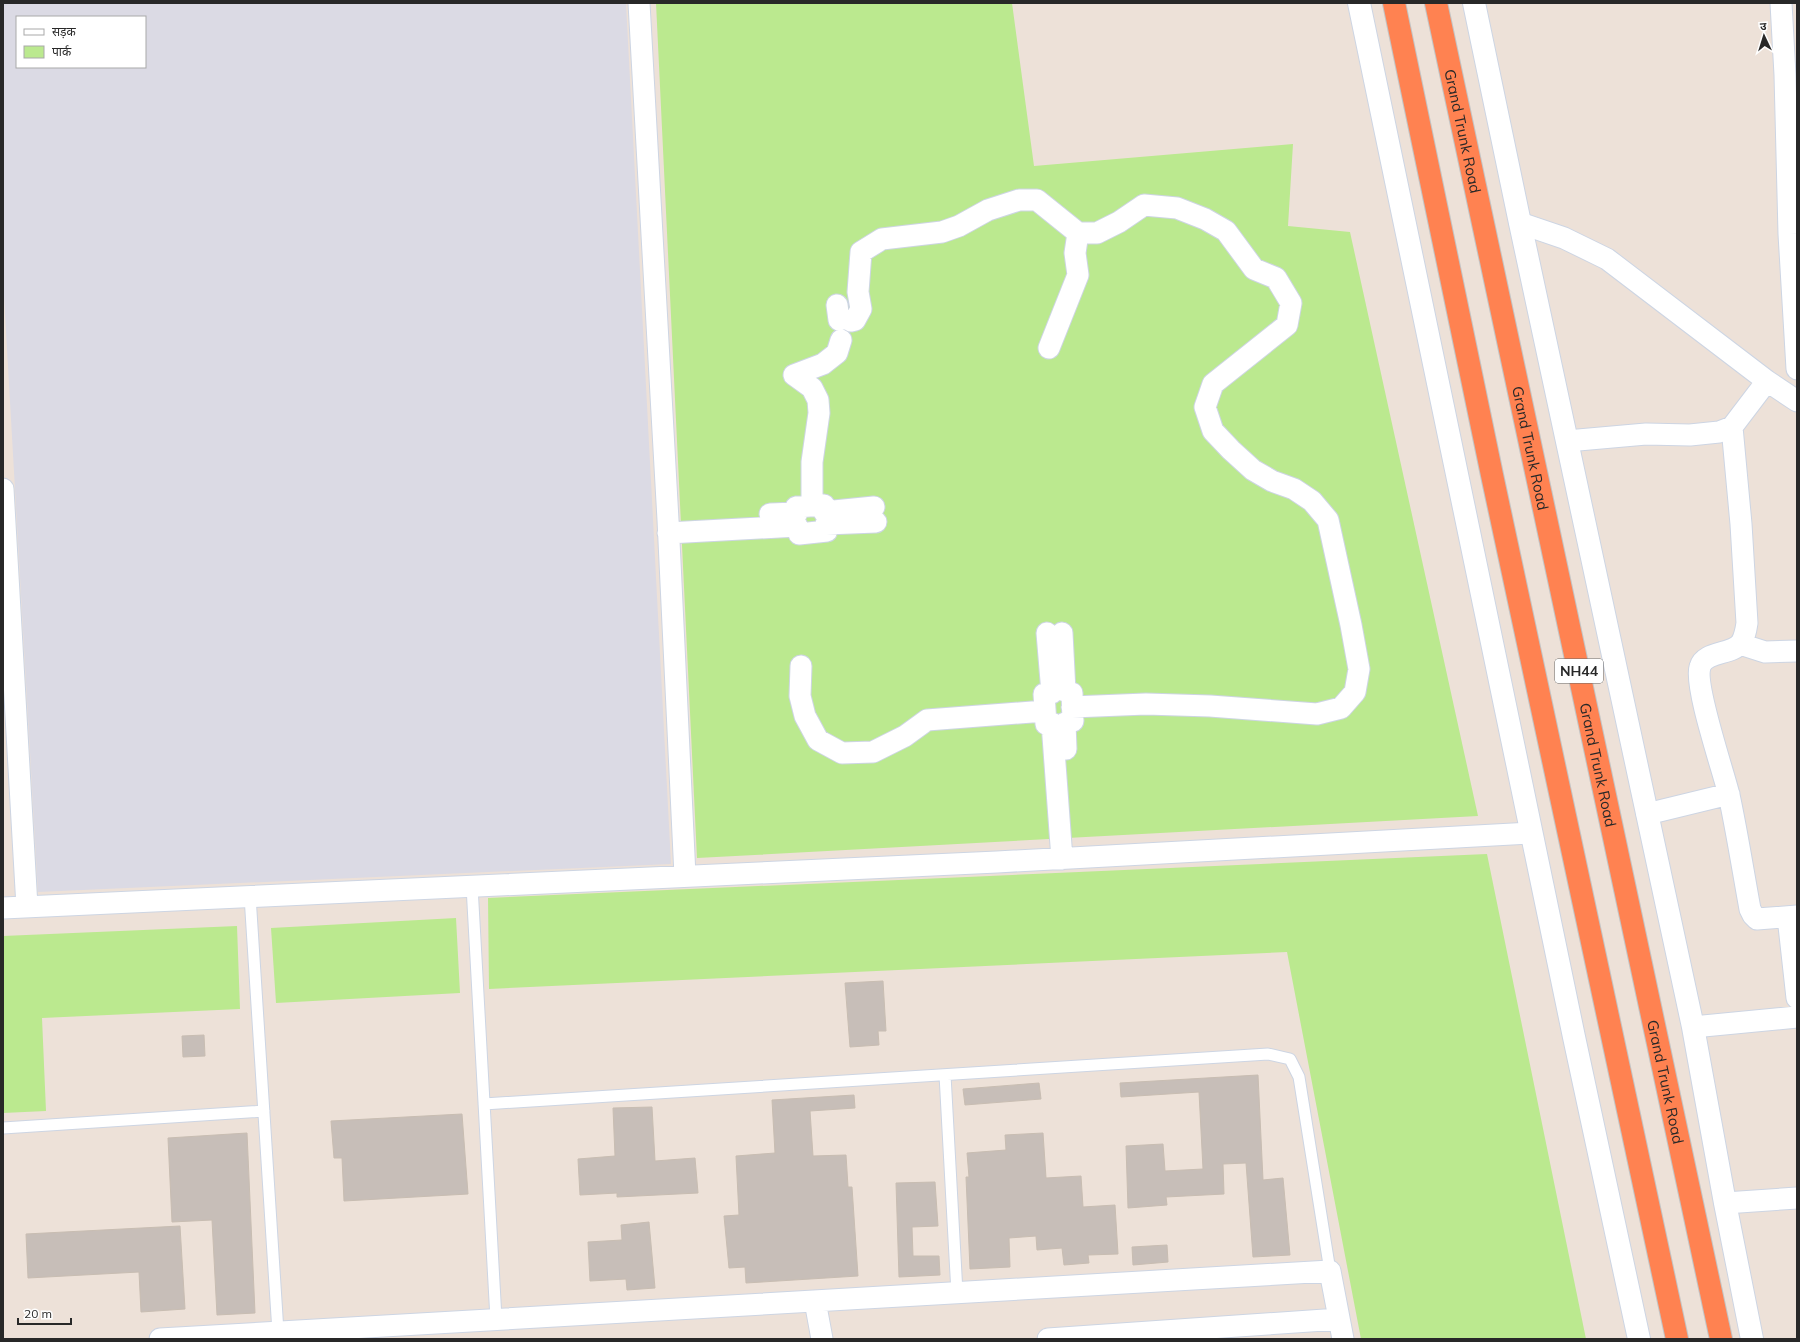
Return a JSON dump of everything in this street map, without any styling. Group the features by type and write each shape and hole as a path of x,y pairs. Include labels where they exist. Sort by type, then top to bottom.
{"highway":[{"name":"NH44","path":"1394,3 1493,483 1677,1339"},
{"name":"Grand Trunk Road","path":"1436,3 1721,1339"}],"street":[{"path":"639,3 668,527 685,876"},
{"path":"1359,3 1531,833 1639,1339"},
{"path":"1474,3 1693,1027 1725,1203 1752,1339"},
{"path":"1781,3 1793,234 1797,369"},
{"path":"812,506 812,462 818,413 818,400 812,388 794,376 823,364 837,353 842,321 855,320 861,309 858,292 861,252 882,239 942,232 959,226 988,210 1019,200 1037,200 1078,233 1097,233 1119,222 1144,205 1177,208 1205,219 1226,231 1254,269 1276,278 1291,303 1287,325 1213,384 1206,407 1212,431 1253,470 1272,481 1294,489 1312,501 1328,520 1359,668 1355,692 1341,708 1317,714 1210,706 1146,704 1072,707"},
{"path":"1520,223 1564,238 1606,259 1767,381 1797,401"},
{"path":"1049,348 1078,275 1075,253 1078,233"},
{"path":"1567,441 1646,434 1705,434 1719,432 1732,427 1767,381"},
{"path":"1732,427 1741,524 1747,623 1745,635 1740,644 1705,660 1700,666 1699,676 1728,794 1753,915 1757,919 1793,917 1797,998"},
{"path":"3,489 27,907"},
{"path":"824,505 824,512 875,514 826,524 827,531 799,534 796,526 668,527 797,513 796,507 824,505"},
{"path":"1055,633 1065,691 1072,693 1073,720 1065,723 1068,858 1052,724 1046,724 1044,694 1052,694 1055,633"},
{"path":"1740,644 1765,652 1797,651"},
{"path":"801,666 800,696 806,716 818,740 842,753 873,752 905,736 927,720 1045,711"},
{"path":"1647,814 1728,794"},
{"path":"3,908 1068,858 1531,833"},
{"path":"1693,1027 1797,1017"},
{"path":"1725,1203 1797,1198"},
{"path":"160,1339 278,1336 496,1319 1330,1271 1343,1339"},
{"path":"815,1301 822,1339"},
{"path":"1048,1339 1339,1319"}],"lane":[{"path":"472,886 496,1319"},
{"path":"250,896 278,1336"},
{"path":"484,1104 1268,1054 1290,1059 1299,1077 1330,1271"},
{"path":"945,1075 957,1293"},
{"path":"3,1128 264,1111"}],"shaded area":[{"path":"3,3 626,3 671,864 38,892 3,279"}],"green space":[{"path":"656,3 1012,3 1034,166 1293,144 1288,226 1350,232 1478,816 697,858"},
{"path":"1487,854 1586,1339 1361,1339 1287,952 489,989 488,898"},
{"path":"456,918 460,993 276,1003 271,928"},
{"path":"237,926 240,1009 42,1018 46,1111 3,1113 3,936"}],"building":[{"path":"883,981 886,1031 878,1031 879,1045 850,1047 845,983"},
{"path":"204,1035 205,1056 183,1057 182,1036"},
{"path":"1258,1075 1263,1180 1283,1178 1290,1255 1253,1257 1246,1163 1223,1164 1224,1194 1166,1197 1167,1205 1128,1208 1126,1146 1163,1144 1165,1171 1203,1169 1199,1092 1121,1097 1120,1083"},
{"path":"1039,1083 1041,1099 965,1105 963,1089"},
{"path":"854,1095 855,1108 810,1111 813,1156 846,1155 848,1187 852,1187 858,1276 746,1283 745,1267 729,1268 724,1216 739,1215 736,1156 775,1153 772,1100"},
{"path":"652,1107 655,1161 695,1158 698,1193 617,1197 617,1193 580,1195 578,1159 615,1156 613,1108"},
{"path":"462,1114 468,1194 344,1201 342,1158 334,1158 331,1121"},
{"path":"247,1133 255,1313 217,1315 212,1220 172,1222 168,1138"},
{"path":"1043,1133 1046,1178 1081,1176 1083,1207 1115,1205 1118,1254 1088,1255 1089,1263 1064,1265 1062,1248 1037,1250 1036,1236 1009,1238 1010,1267 970,1269 966,1177 969,1177 967,1153 1006,1150 1005,1135"},
{"path":"935,1182 938,1226 912,1227 913,1256 939,1256 940,1275 899,1277 896,1183"},
{"path":"649,1222 655,1288 627,1290 626,1279 590,1281 588,1242 622,1240 621,1225"},
{"path":"180,1226 185,1309 141,1312 139,1272 28,1278 26,1234"},
{"path":"1167,1245 1168,1262 1133,1265 1132,1247"}]}
